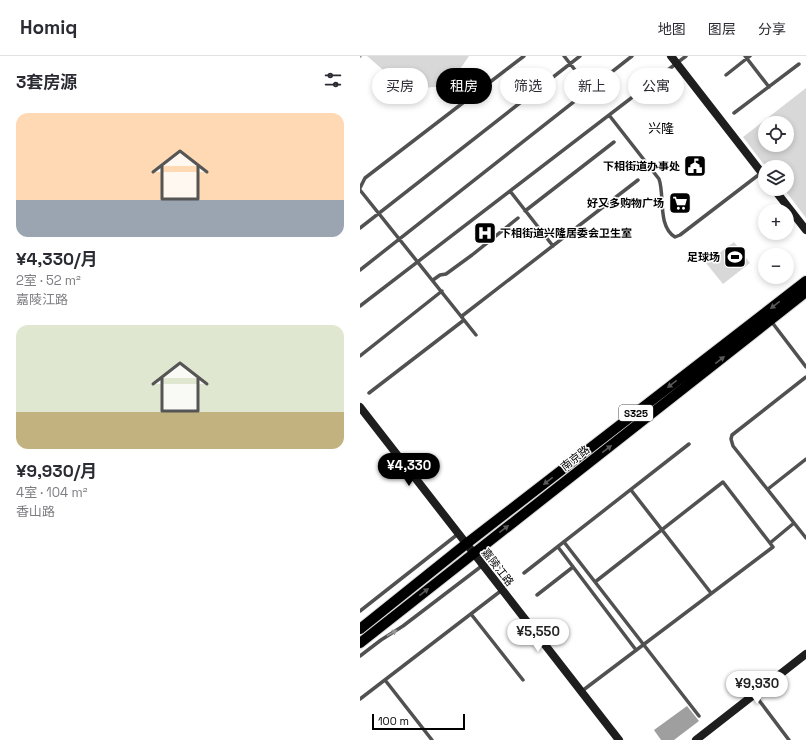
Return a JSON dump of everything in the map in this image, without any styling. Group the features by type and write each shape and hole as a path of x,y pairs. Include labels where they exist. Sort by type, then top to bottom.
{"main road":[{"name":"南京路","path":"360,629 466,544 806,281"},
{"name":"南京路","path":"360,643 806,292"}],"street":[{"path":"671,56 758,169"},
{"path":"779,196 806,230"},
{"name":"嘉陵江路","path":"360,407 619,740"},
{"path":"696,740 806,654"}],"lane":[{"path":"476,335 360,189 366,178 524,56"},
{"path":"564,56 573,68"},
{"path":"360,228 580,56"},
{"path":"617,68 632,56"},
{"path":"360,306 686,56"},
{"path":"726,75 747,57 769,87"},
{"path":"734,113 798,64"},
{"path":"360,270 571,104"},
{"path":"609,115 659,179 661,185 662,211 667,227 671,234 675,237 680,236 758,179"},
{"path":"525,211 614,142"},
{"path":"369,393 638,180"},
{"path":"510,191 553,246"},
{"path":"432,280 440,275 446,274 518,218"},
{"path":"360,356 442,291"},
{"path":"770,320 806,367"},
{"path":"806,377 732,435 731,439 734,446 806,538"},
{"path":"524,573 690,444"},
{"path":"768,490 806,459"},
{"path":"581,692 773,547 723,482 595,582"},
{"path":"631,490 711,593"},
{"path":"770,543 794,523"},
{"path":"360,611 458,534"},
{"path":"564,542 699,716"},
{"path":"558,547 636,650"},
{"path":"360,656 380,640 403,626 483,565"},
{"path":"537,595 573,567"},
{"path":"360,699 502,590"},
{"path":"471,614 523,680"},
{"path":"385,680 432,740"},
{"path":"754,695 789,740"}],"shaded area":[{"path":"367,56 469,56 461,68 436,68 436,87 428,87 428,68 381,68"},
{"path":"806,88 806,218 789,196 794,196 794,160 761,160 743,137 758,125 758,152 794,152 794,116 770,116"},
{"path":"734,242 750,263 723,284 706,263"},
{"path":"687,706 699,721 674,740 661,740 654,730"}],"place":[{"name":"下相街道办事处","path":"695,166"},
{"name":"好又多购物广场","path":"680,203"},
{"name":"下相街道兴隆居委会卫生室","path":"485,233"},
{"name":"足球场","path":"735,257"}],"district":[{"name":"兴隆","path":"661,128"}]}
